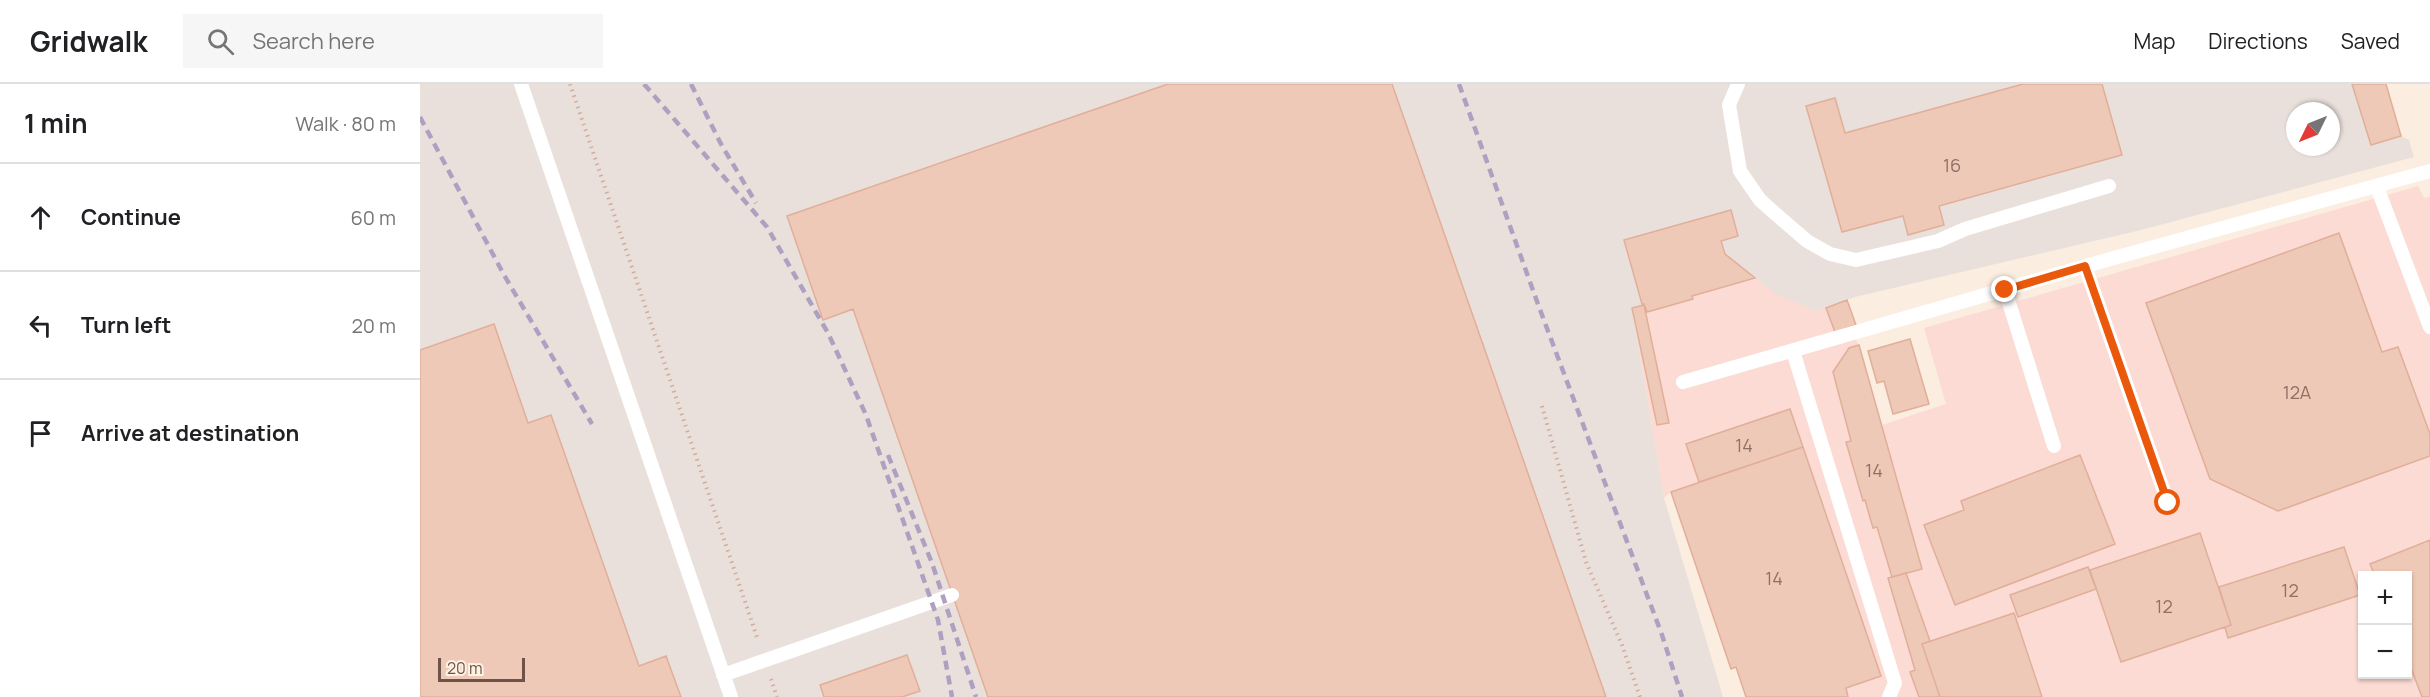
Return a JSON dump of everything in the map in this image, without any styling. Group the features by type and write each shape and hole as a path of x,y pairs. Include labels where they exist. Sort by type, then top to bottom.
{"lane":[{"path":"522,84 731,697"},
{"path":"1738,84 1729,105 1740,171 1760,200 1807,242 1830,254 1856,260 1938,241 1965,229 2109,186"},
{"path":"1683,382 2085,266 2430,171"},
{"path":"2377,187 2430,327"},
{"path":"2085,266 2168,503"},
{"path":"2005,290 2054,446"},
{"path":"1793,351 1895,683 1890,697"},
{"path":"723,675 952,595"}],"path":[{"path":"570,84 777,697"},
{"path":"1542,406 1586,562 1622,645 1640,697"}],"shaded area":[{"path":"420,84 2386,84 2401,136 2409,140 2414,157 2141,230 1855,297 1816,311 1776,294 1725,254 1721,241 1738,236 1731,210 1624,240 1644,305 1632,308 1664,498 1723,697 420,697"},
{"path":"2418,186 2424,198 2430,197 2430,697 2042,697 2014,614 1940,697 1746,697 1736,667 1731,669 1671,492 1664,498 1632,308 1643,306 1624,240 1731,210 1738,236 1816,311 1847,300 1856,325 1853,334 1859,345 1882,425 1946,404 1924,328"}],"building":[{"path":"1168,84 1392,84 1606,697 988,697 853,309 823,320 787,216"},
{"path":"2023,84 2102,84 2122,155 1939,206 1944,225 1908,235 1903,216 1842,232 1806,106 1835,98 1845,133"},
{"path":"2352,84 2386,84 2401,136 2371,145"},
{"path":"1731,210 1738,236 1721,241 1725,254 1755,278 1647,312 1642,304 1624,240"},
{"path":"2339,233 2382,352 2398,347 2430,434 2430,456 2278,511 2210,479 2146,303"},
{"path":"1847,300 1856,325 1835,332 1826,308"},
{"path":"1644,305 1669,423 1657,425 1632,308"},
{"path":"494,324 528,423 551,415 639,666 666,656 681,697 420,697 420,350"},
{"path":"1910,339 1929,404 1893,414 1884,381 1877,383 1868,351"},
{"path":"1859,345 1922,569 1892,577 1877,527 1873,528 1865,500 1863,501 1846,442 1851,441 1833,372 1849,348"},
{"path":"1790,409 1803,447 1699,482 1686,444"},
{"path":"1803,447 1881,676 1846,688 1848,697 1746,697 1736,667 1731,669 1671,492"},
{"path":"2080,455 2115,544 1955,605 1924,525 1964,510 1961,501"},
{"path":"2200,533 2231,625 2121,662 2090,570"},
{"path":"2430,540 2430,697 2422,697 2412,671 2412,571 2373,571 2370,564"},
{"path":"2344,547 2358,589 2358,596 2228,638 2225,627 2231,625 2219,587"},
{"path":"2088,567 2096,589 2018,617 2010,595"},
{"path":"1906,573 1930,641 1922,644 1940,697 1919,697 1910,672 1915,670 1888,578"},
{"path":"2014,613 2042,697 1940,697 1922,644"},
{"path":"907,655 920,691 902,697 824,697 820,685"}],"railway":[{"path":"644,84 767,227 828,333 866,415 938,620 952,697"},
{"path":"691,84 721,144 756,203"},
{"path":"1459,84 1539,307 1662,635 1682,697"},
{"path":"420,117 504,275 592,424"},
{"path":"888,455 932,563 976,697"}],"route":[{"path":"2005,290 2085,266 2168,503"}]}
